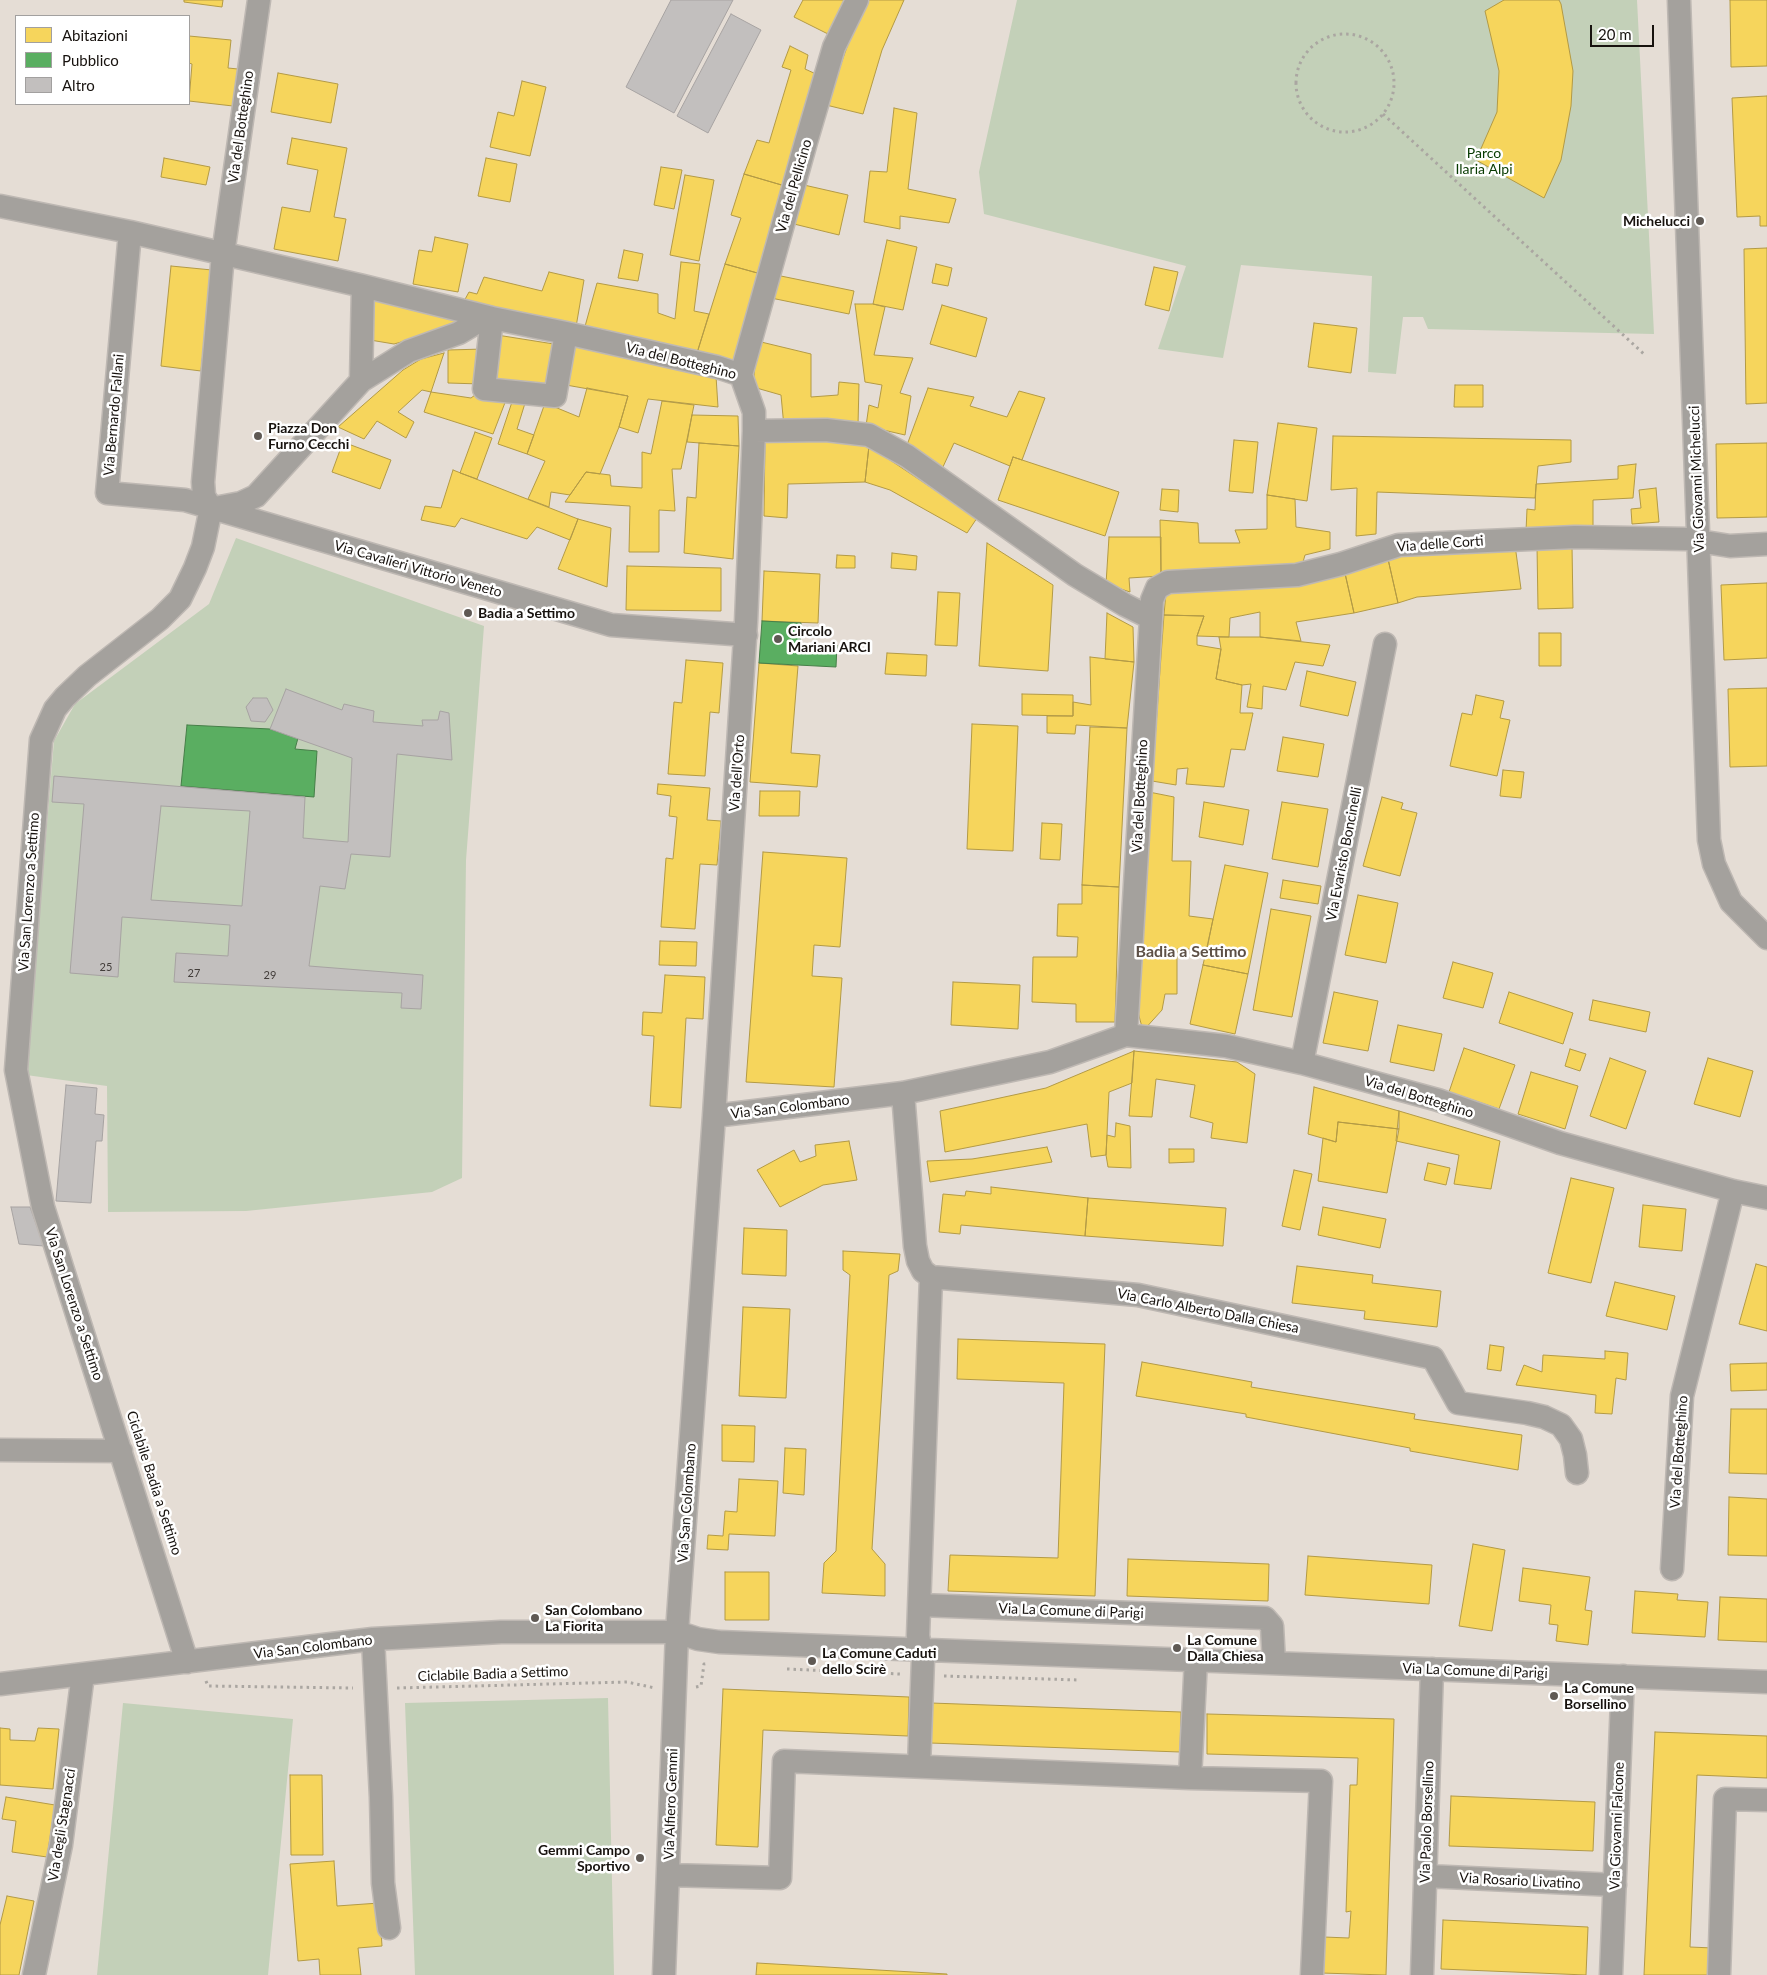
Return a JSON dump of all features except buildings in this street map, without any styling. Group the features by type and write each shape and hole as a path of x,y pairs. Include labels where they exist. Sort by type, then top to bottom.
{"street":[{"name":"Via del Botteghino","path":"223,254 259,0"},
{"name":"Via del Pellicino","path":"741,375 832,56 856,0"},
{"name":"Via Giovanni Michelucci","path":"1679,0 1711,852 1718,877 1731,902 1767,938"},
{"name":"Via del Botteghino","path":"0,206 130,232 363,286 489,318 566,333 741,375 754,412 754,431"},
{"name":"Via Bernardo Fallani","path":"130,232 107,493 185,500 211,508"},
{"path":"223,254 203,482 204,496 211,508 241,503 256,496 361,381 409,351 459,333 489,318"},
{"path":"361,381 363,286"},
{"path":"489,318 484,389 555,396 566,333"},
{"path":"754,431 826,430 869,435 907,456 1075,575 1151,618"},
{"name":"Via dell'Orto","path":"714,1116 746,635 754,431"},
{"name":"Via San Lorenzo a Settimo","path":"193,1661 121,1451 43,1208 16,1070 41,740 55,709 70,691 160,619 180,599 203,547 211,508"},
{"name":"Via Cavalieri Vittorio Veneto","path":"211,508 611,626 746,635"},
{"name":"Via delle Corti","path":"1151,618 1152,600 1157,588 1168,582 1297,575 1341,564 1398,545 1575,537 1699,542"},
{"path":"1699,542 1730,546 1767,544"},
{"name":"Via del Botteghino","path":"1151,618 1126,1035 1226,1046 1302,1063 1438,1100 1560,1143 1733,1191 1767,1198"},
{"name":"Via Evaristo Boncinelli","path":"1302,1063 1385,644"},
{"name":"Via San Colombano","path":"0,1684 373,1639 501,1632 677,1632 714,1116 903,1093 1050,1062 1126,1035"},
{"path":"903,1093 915,1246 918,1261 923,1271 931,1277 918,1636 923,1659 919,1766"},
{"name":"Via del Botteghino","path":"1672,1570 1682,1396 1733,1191"},
{"name":"Via Carlo Alberto Dalla Chiesa","path":"931,1277 1138,1295 1433,1358 1458,1403 1527,1412 1561,1425 1571,1439 1577,1473"},
{"path":"0,1450 121,1451"},
{"name":"Via La Comune di Parigi","path":"920,1605 1265,1618 1272,1626 1274,1663"},
{"name":"Via La Comune di Parigi","path":"677,1632 705,1641 1767,1682"},
{"name":"Via Alfiero Gemmi","path":"664,1975 677,1632"},
{"path":"373,1639 374,1689 381,1788 383,1883 388,1928"},
{"path":"1190,1778 1196,1660"},
{"name":"Via Paolo Borsellino","path":"1422,1975 1432,1670"},
{"name":"Via degli Stagnacci","path":"34,1975 61,1845 83,1674"},
{"name":"Via Giovanni Falcone","path":"1612,1975 1623,1676"},
{"path":"668,1876 780,1878 784,1760 1190,1778 1321,1781 1312,1975"},
{"path":"1719,1975 1725,1799 1767,1800"},
{"name":"Via Rosario Livatino","path":"1426,1876 1615,1885"}],"path":[{"path":"1355,34 1369,40 1382,51 1389,61 1394,78 1391,99 1383,114 1376,121 1360,129 1344,132 1323,127 1312,120 1301,107 1295,84 1300,60 1312,45 1327,36 1355,34"},
{"path":"1383,114 1645,355"},
{"name":"Ciclabile Badia a Settimo","path":"193,1661 208,1686 374,1689 627,1682 649,1687 675,1688 701,1686 704,1664 714,1665"},
{"path":"784,1668 922,1675"}],"green space":[{"name":"Parco Ilaria Alpi","path":"1017,0 1637,0 1654,334 1428,329 1423,317 1403,317 1396,374 1368,372 1372,276 1241,265 1223,358 1158,349 1186,266 984,214 979,172"},
{"path":"236,538 484,626 466,860 462,1178 432,1192 246,1211 108,1212 107,1086 26,1075 54,741 75,704 209,604"},
{"path":"608,1698 614,1975 415,1975 405,1703"},
{"path":"123,1703 293,1719 268,1975 97,1975"}],"place":[{"name":"Michelucci","path":"1700,221"},
{"name":"Piazza Don Furno Cecchi","path":"258,436"},
{"name":"Badia a Settimo","path":"468,613"},
{"name":"Circolo Mariani ARCI","path":"778,639"},
{"name":"San Colombano La Fiorita","path":"535,1618"},
{"name":"La Comune Dalla Chiesa","path":"1177,1648"},
{"name":"La Comune Caduti dello Scirè","path":"812,1661"},
{"name":"La Comune Borsellino","path":"1554,1696"},
{"name":"Gemmi Campo Sportivo","path":"640,1858"}],"district":[{"name":"Badia a Settimo","path":"1191,952"}]}
